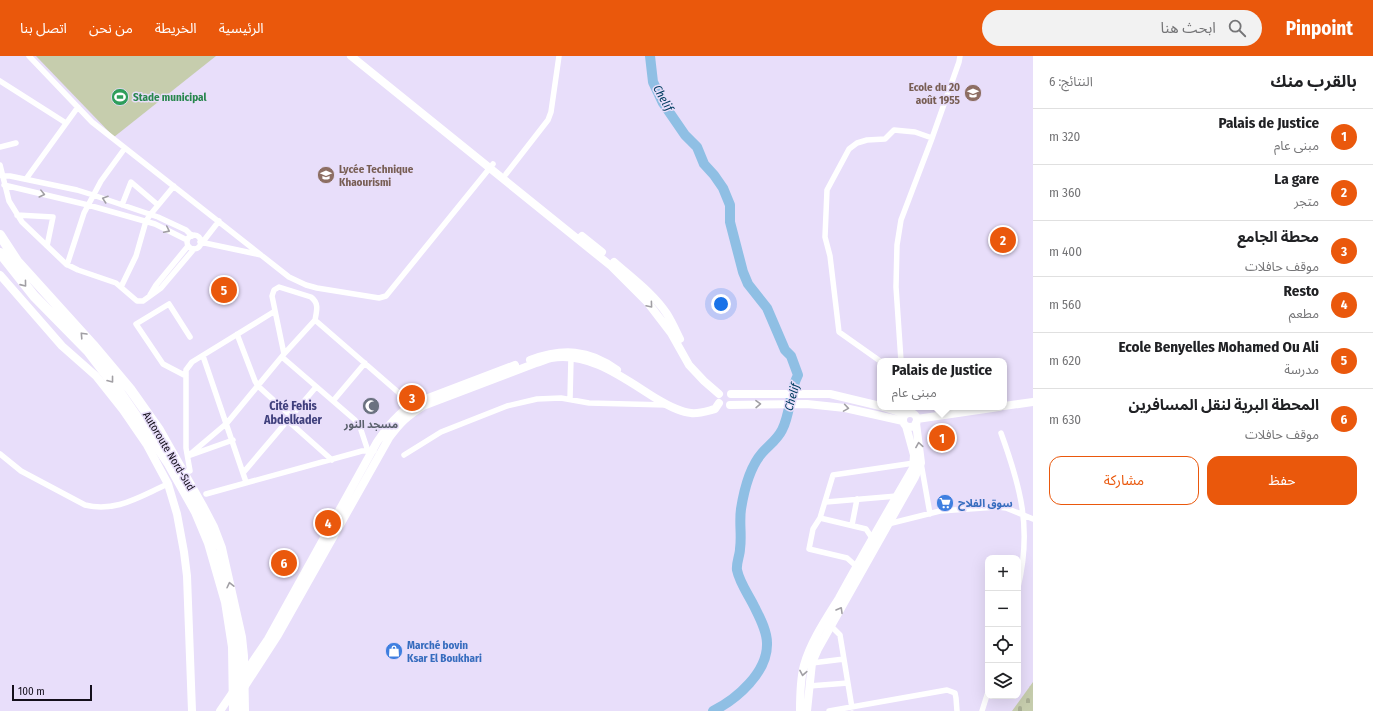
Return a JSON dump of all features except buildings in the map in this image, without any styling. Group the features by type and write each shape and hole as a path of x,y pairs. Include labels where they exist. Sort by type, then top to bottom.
{"highway":[{"name":"Autoroute Nord-Sud","path":"0,235 16,261 93,345 125,383 159,430 204,508 221,548 241,637 244,711"},
{"name":"Autoroute Nord-Sud","path":"0,253 34,296 88,351 135,413 169,464 196,512 209,543 226,602 233,647 234,711"}],"street":[{"path":"29,56 92,122 289,277 306,285 383,298 492,167"},
{"path":"351,56 492,167 506,174 603,253 649,293 667,315 693,362 694,369"},
{"path":"360,56 611,266 661,319 689,365 720,394"},
{"path":"506,174 548,120 552,112 559,56"},
{"path":"901,358 896,287 897,245 901,220 932,138 960,56"},
{"path":"0,81 66,123"},
{"path":"26,179 78,107"},
{"path":"877,359 839,332 830,256 825,237 827,190 849,149 857,143 867,140 885,139 894,130 915,132 932,138"},
{"path":"0,147 16,143"},
{"path":"67,265 84,213 101,180 125,148"},
{"path":"0,166 9,201 22,222 67,265 116,283 137,301 143,301 161,288 190,243 198,237 200,242 263,256"},
{"path":"2,176 10,176 77,190 122,205 186,230 190,243"},
{"path":"122,205 131,182 158,205"},
{"path":"4,184 146,221 155,224 198,247 200,242 205,239 219,221"},
{"path":"122,287 136,256 146,221 174,186"},
{"path":"17,215 53,217 47,246"},
{"path":"0,275 62,346 96,376 123,410 147,445 168,484 177,514 186,570 192,711"},
{"path":"188,456 227,423 283,356 315,320 317,304 315,300 279,287 274,290 272,296 283,356 358,423 374,451"},
{"path":"186,376 163,364 136,324 169,304 190,337"},
{"path":"190,471 186,433 186,370 192,362 275,311"},
{"path":"315,320 415,407"},
{"path":"237,334 258,386 332,460"},
{"path":"415,407 435,395 542,355 554,352 580,353 602,360 669,405"},
{"path":"204,356 246,482"},
{"path":"220,711 268,639 388,426 405,409 415,407 551,358 571,358 602,366 669,405 684,412 696,413 715,409 719,403"},
{"path":"570,399 571,358"},
{"path":"333,401 365,363"},
{"path":"243,473 316,387"},
{"path":"877,405 830,394 731,394 726,391 720,394 717,398 722,406 807,404 906,416 914,415 916,421 918,463 930,514"},
{"path":"730,405 732,398 731,394"},
{"path":"404,455 441,432 507,406 537,399 561,398 590,403 669,405"},
{"path":"1007,406 1033,402"},
{"path":"891,410 906,416 912,427 916,421 981,410"},
{"path":"807,711 808,686 812,663 831,626 915,477 918,463 914,454 906,416"},
{"path":"1001,433 1015,472 1023,504 1024,554 1021,570"},
{"path":"188,456 233,440"},
{"path":"206,494 362,451 374,451"},
{"path":"229,711 278,635 374,451"},
{"path":"0,454 21,471 85,505 96,508 119,506 168,484"},
{"path":"800,711 801,682 804,666 816,637 913,468 918,463"},
{"path":"856,566 847,558 809,550 813,529 820,518 834,475 918,463"},
{"path":"826,502 897,496"},
{"path":"852,525 858,499"},
{"path":"888,524 940,512 998,507 1006,508 1033,519"},
{"path":"820,518 866,529 872,538"},
{"path":"831,626 840,635 852,708"},
{"path":"812,663 844,659"},
{"path":"808,686 848,682"},
{"path":"830,711 947,690 955,693 957,711"},
{"path":"982,711 986,699"}],"green space":[{"name":"Stade municipal","path":"36,56 216,56 114,137"},
{"path":"1033,682 1033,711 1012,711"}],"waterway":[{"name":"Chelif","path":"650,56 653,82 663,103 685,135 697,147 704,164 723,188 730,205 730,222 743,272 748,284 767,308 785,350 791,356 798,375 793,388 785,423 778,437 757,459 750,472 741,509 741,544 737,570 740,580 765,629 767,638 766,654 757,674 741,692 713,711"}],"place":[{"name":"Ecole du 20 août 1955","path":"973,93"},
{"name":"Stade municipal","path":"120,97"},
{"name":"Lycée Technique Khaourismi","path":"326,175"},
{"name":"La gare","path":"1003,240"},
{"name":"Ecole Benyelles Mohamed Ou Ali","path":"224,290"},
{"name":"محطة الجامع","path":"412,398"},
{"name":"مسجد النور","path":"371,406"},
{"name":"Palais de Justice","path":"942,438"},
{"name":"سوق الفلاح","path":"945,503"},
{"name":"Resto","path":"328,523"},
{"name":"المحطة البرية لنقل المسافرين","path":"284,563"},
{"name":"Marché bovin Ksar El Boukhari","path":"394,651"}],"district":[{"name":"Cité Fehis Abdelkader","path":"293,413"}]}
